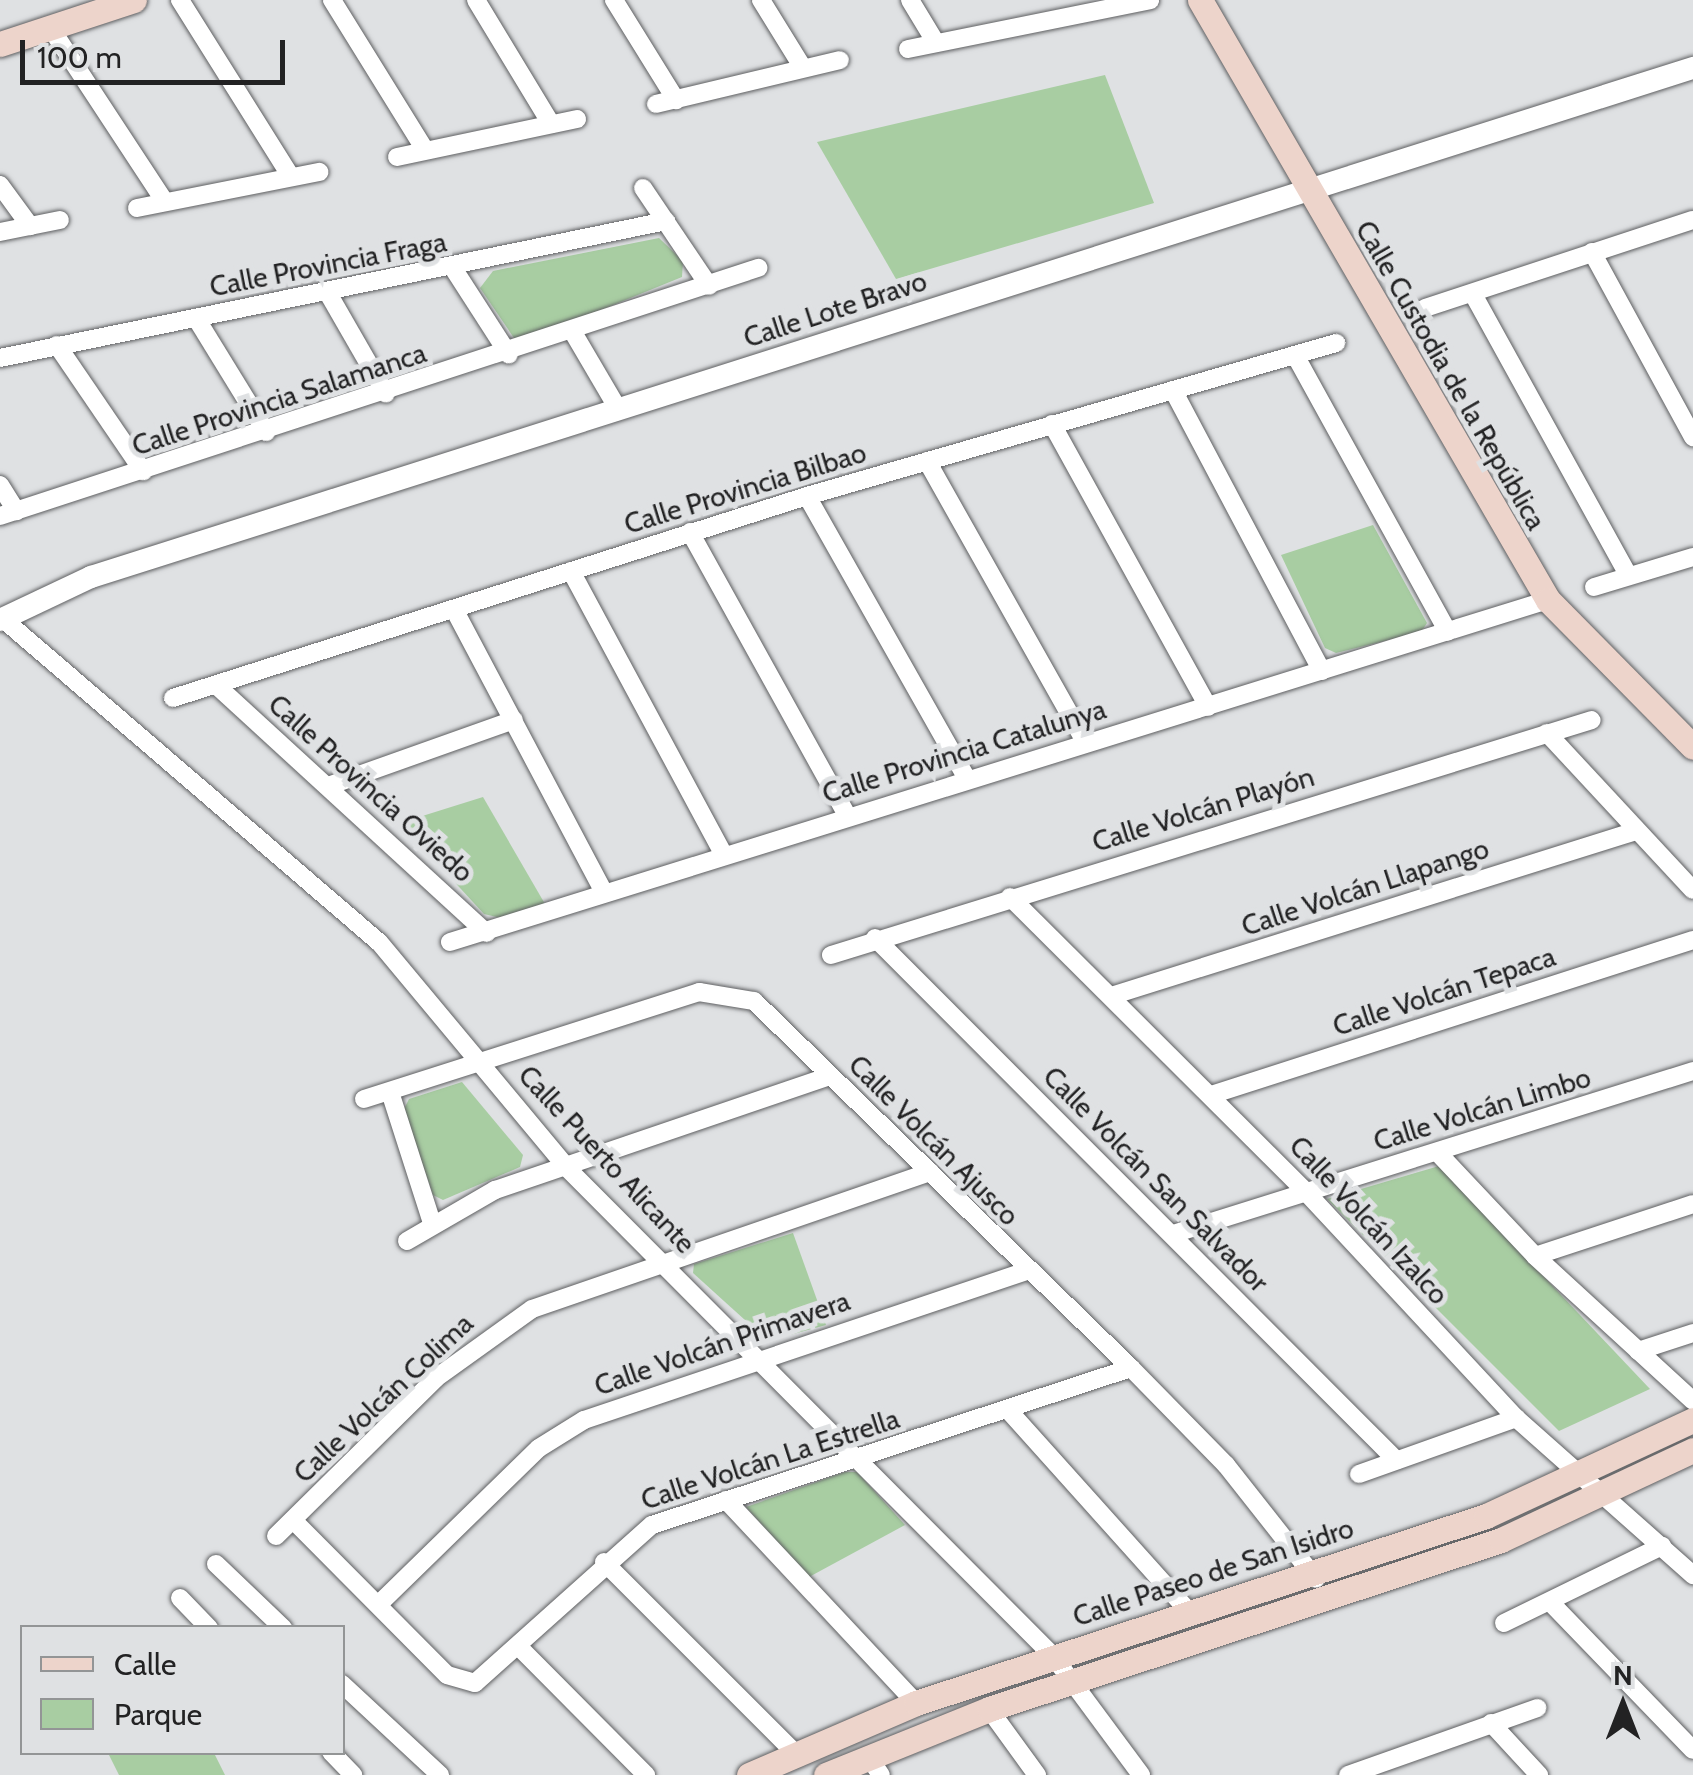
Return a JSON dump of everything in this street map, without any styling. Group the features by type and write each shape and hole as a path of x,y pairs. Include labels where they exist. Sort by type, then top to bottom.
{"main road":[{"path":"0,44 134,0"},
{"name":"Calle Custodia de la República","path":"1200,0 1548,600 1693,747"},
{"name":"Calle Paseo de San Isidro","path":"748,1775 916,1704 1486,1516 1693,1420"},
{"path":"826,1775 874,1766 989,1709 1333,1599 1501,1540 1693,1450"}],"street":[{"path":"180,0 290,177"},
{"path":"332,0 425,150"},
{"path":"476,0 551,124"},
{"path":"614,0 676,100"},
{"path":"762,0 803,68"},
{"path":"910,0 936,43"},
{"path":"908,48 1150,0"},
{"path":"50,27 164,202"},
{"path":"656,104 840,60"},
{"name":"Calle Lote Bravo","path":"1,617 91,577 1693,68"},
{"path":"397,156 577,118"},
{"path":"137,208 319,172"},
{"path":"0,184 30,226"},
{"path":"643,188 709,286"},
{"path":"0,232 60,220"},
{"path":"1426,308 1693,220"},
{"name":"Calle Provincia Fraga","path":"0,358 453,268 666,221"},
{"path":"1592,252 1693,437"},
{"path":"453,268 508,355"},
{"name":"Calle Provincia Salamanca","path":"8,514 574,334 758,268"},
{"path":"328,293 386,394"},
{"path":"1474,294 1628,575"},
{"path":"196,318 266,432"},
{"path":"574,334 618,409"},
{"name":"Calle Provincia Bilbao","path":"173,698 806,496 1336,343"},
{"path":"57,346 143,471"},
{"path":"1294,356 1448,632"},
{"path":"1173,390 1322,671"},
{"path":"1052,424 1208,707"},
{"path":"927,461 1086,743"},
{"path":"0,485 8,514"},
{"path":"806,496 966,777"},
{"path":"690,532 846,814"},
{"path":"1594,586 1693,557"},
{"path":"572,571 724,855"},
{"name":"Calle Provincia Catalunya","path":"450,942 846,814 1208,707 1548,600"},
{"path":"455,611 603,891"},
{"name":"Calle Puerto Alicante","path":"1,617 379,942 567,1168 861,1457 1053,1656 1141,1775"},
{"name":"Calle Provincia Oviedo","path":"216,685 332,785 486,933"},
{"path":"332,785 514,720"},
{"name":"Calle Volcán Playón","path":"831,955 875,938 1592,720"},
{"path":"1547,732 1693,890"},
{"name":"Calle Volcán Llapango","path":"1111,996 1636,830"},
{"name":"Calle Volcán Izalco","path":"1010,897 1306,1192 1516,1418 1693,1575"},
{"name":"Calle Volcán San Salvador","path":"875,938 1396,1460"},
{"name":"Calle Volcán Tepaca","path":"1211,1095 1693,940"},
{"name":"Calle Volcán Ajusco","path":"364,1099 717,990 754,1001 1226,1465 1333,1599"},
{"name":"Calle Volcán Limbo","path":"1173,1234 1439,1154 1693,1070"},
{"path":"407,1241 432,1223 495,1190 830,1076"},
{"path":"390,1092 432,1223"},
{"path":"1439,1154 1535,1256 1693,1401"},
{"name":"Calle Volcán Colima","path":"276,1536 496,1330 569,1292 930,1172"},
{"path":"1535,1256 1693,1204"},
{"name":"Calle Volcán Primavera","path":"379,1604 539,1448 632,1400 1026,1270"},
{"path":"1638,1350 1693,1333"},
{"name":"Calle Volcán La Estrella","path":"379,1604 447,1674 475,1683 520,1648 604,1562 652,1524 1010,1411 1131,1368"},
{"path":"1010,1411 1190,1613"},
{"path":"1358,1474 1516,1418"},
{"path":"726,1500 916,1704"},
{"path":"292,1520 379,1604"},
{"path":"1504,1623 1552,1604 1662,1546"},
{"path":"604,1562 796,1753"},
{"path":"216,1564 280,1625"},
{"path":"180,1598 206,1625"},
{"path":"1552,1604 1693,1750"},
{"path":"520,1648 646,1775"},
{"path":"345,1687 440,1775"},
{"path":"1348,1775 1537,1708"},
{"path":"989,1709 1037,1775"},
{"path":"1490,1723 1539,1775"},
{"path":"334,1755 353,1775"}],"green space":[{"path":"1105,75 1154,203 896,279 817,142"},
{"path":"659,238 683,261 682,277 532,338 514,338 480,288 493,271"},
{"path":"1373,525 1427,623 1421,632 1336,653 1325,648 1281,555"},
{"path":"483,797 545,904 501,918 484,914 400,823"},
{"path":"462,1082 523,1155 520,1167 443,1200 433,1195 404,1109 409,1099"},
{"path":"1439,1166 1650,1389 1559,1431 1327,1199"},
{"path":"793,1233 826,1325 768,1341 693,1273 694,1264"},
{"path":"845,1472 857,1472 905,1525 809,1577 746,1507"},
{"path":"109,1755 215,1755 225,1775 119,1775"}]}
